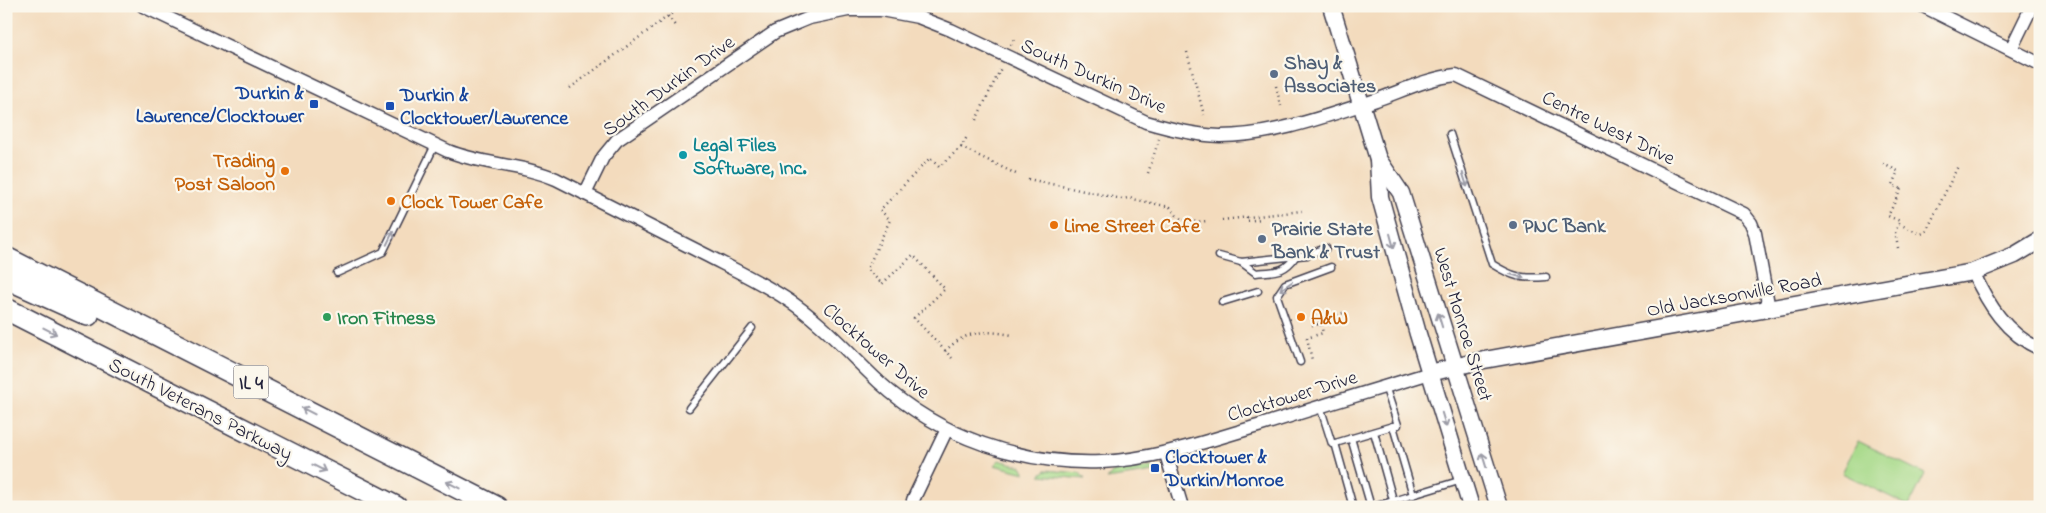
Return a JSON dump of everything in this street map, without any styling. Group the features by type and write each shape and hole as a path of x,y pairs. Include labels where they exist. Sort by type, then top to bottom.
{"highway":[{"path":"6,244 87,286 103,308"},
{"name":"IL 4","path":"6,258 496,507"},
{"path":"6,278 180,358 225,369"},
{"name":"South Veterans Parkway","path":"6,309 396,507"}],"street":[{"path":"143,6 460,156 540,172 585,194"},
{"name":"West Monroe Street","path":"1331,6 1378,159 1380,197 1470,507"},
{"path":"1923,6 2040,64"},
{"path":"2011,49 2032,6"},
{"name":"South Durkin Drive","path":"585,194 603,158 617,140 673,100 775,32 809,18 848,10 880,10 918,17 982,45 1125,113 1146,122 1171,129 1219,136 1253,134 1288,127 1362,104"},
{"name":"Centre West Drive","path":"1362,104 1431,80 1456,75 1730,206 1744,214 1751,223 1759,249 1769,309"},
{"name":"West Monroe Street","path":"1378,159 1401,193 1499,507"},
{"name":"Clocktower Drive","path":"585,194 742,273 786,298 819,323 902,401 947,429 1006,451 1049,460 1105,462 1166,454 1430,373"},
{"name":"Old Jacksonville Road","path":"1430,373 1455,366 1973,272 2015,255 2040,240"},
{"path":"1973,272 1999,318 2027,343 2040,349"},
{"path":"914,500 947,429"},
{"path":"1166,454 1182,507"}],"lane":[{"path":"1450,134 1492,264 1507,273 1523,279 1546,277"},
{"path":"337,273 384,252 435,145"},
{"path":"1241,262 1307,255 1326,248"},
{"path":"1219,256 1241,262 1256,273 1282,270 1289,266 1296,256"},
{"path":"1300,362 1277,296 1285,284 1331,267"},
{"path":"1222,302 1258,292"},
{"path":"689,408 752,328"},
{"path":"1320,406 1332,444 1398,425 1385,386"},
{"path":"1393,426 1413,495"},
{"path":"1374,432 1393,500"},
{"path":"1351,438 1372,507 1463,480"},
{"path":"1335,443 1354,507"}],"path":[{"path":"570,88 682,6"},
{"path":"668,16 676,27"},
{"path":"1187,52 1204,115"},
{"path":"976,120 1000,68"},
{"path":"1276,86 1281,106"},
{"path":"952,358 914,318 945,288 913,255 882,284 867,269 890,220 880,210 930,158 939,167 961,147 968,134"},
{"path":"1148,173 1159,139"},
{"path":"961,147 1016,174"},
{"path":"1882,164 1898,171 1892,184 1903,190 1888,216 1900,221 1899,224 1921,234 1926,232 1958,166"},
{"path":"1028,179 1170,207 1177,218 1190,222 1208,221"},
{"path":"1222,220 1247,217 1261,219 1302,211"},
{"path":"1898,248 1895,232 1899,224"},
{"path":"1317,325 1316,321 1344,313"},
{"path":"1312,325 1320,324 1324,333 1307,338 1312,360"},
{"path":"945,351 959,339 978,332 992,331 1012,335"}],"green space":[{"path":"1858,441 1925,474 1909,506 1842,473"},
{"path":"999,460 1021,466 1025,473 994,465"},
{"path":"1152,467 1160,471 1107,479 1113,472"},
{"path":"1046,470 1080,473 1085,479 1040,475"}],"place":[{"name":"Shay & Associates","path":"1274,74"},
{"name":"Durkin & Lawrence/Clocktower","path":"314,104"},
{"name":"Durkin & Clocktower/Lawrence","path":"390,106"},
{"name":"Legal Files Software, Inc.","path":"683,155"},
{"name":"Trading Post Saloon","path":"285,171"},
{"name":"Clock Tower Cafe","path":"391,201"},
{"name":"Lime Street Cafe","path":"1054,225"},
{"name":"PNC Bank","path":"1513,225"},
{"name":"Prairie State Bank & Trust","path":"1262,239"},
{"name":"Iron Fitness","path":"327,317"},
{"name":"A&W","path":"1301,317"},
{"name":"Clocktower & Durkin/Monroe","path":"1155,468"}]}
